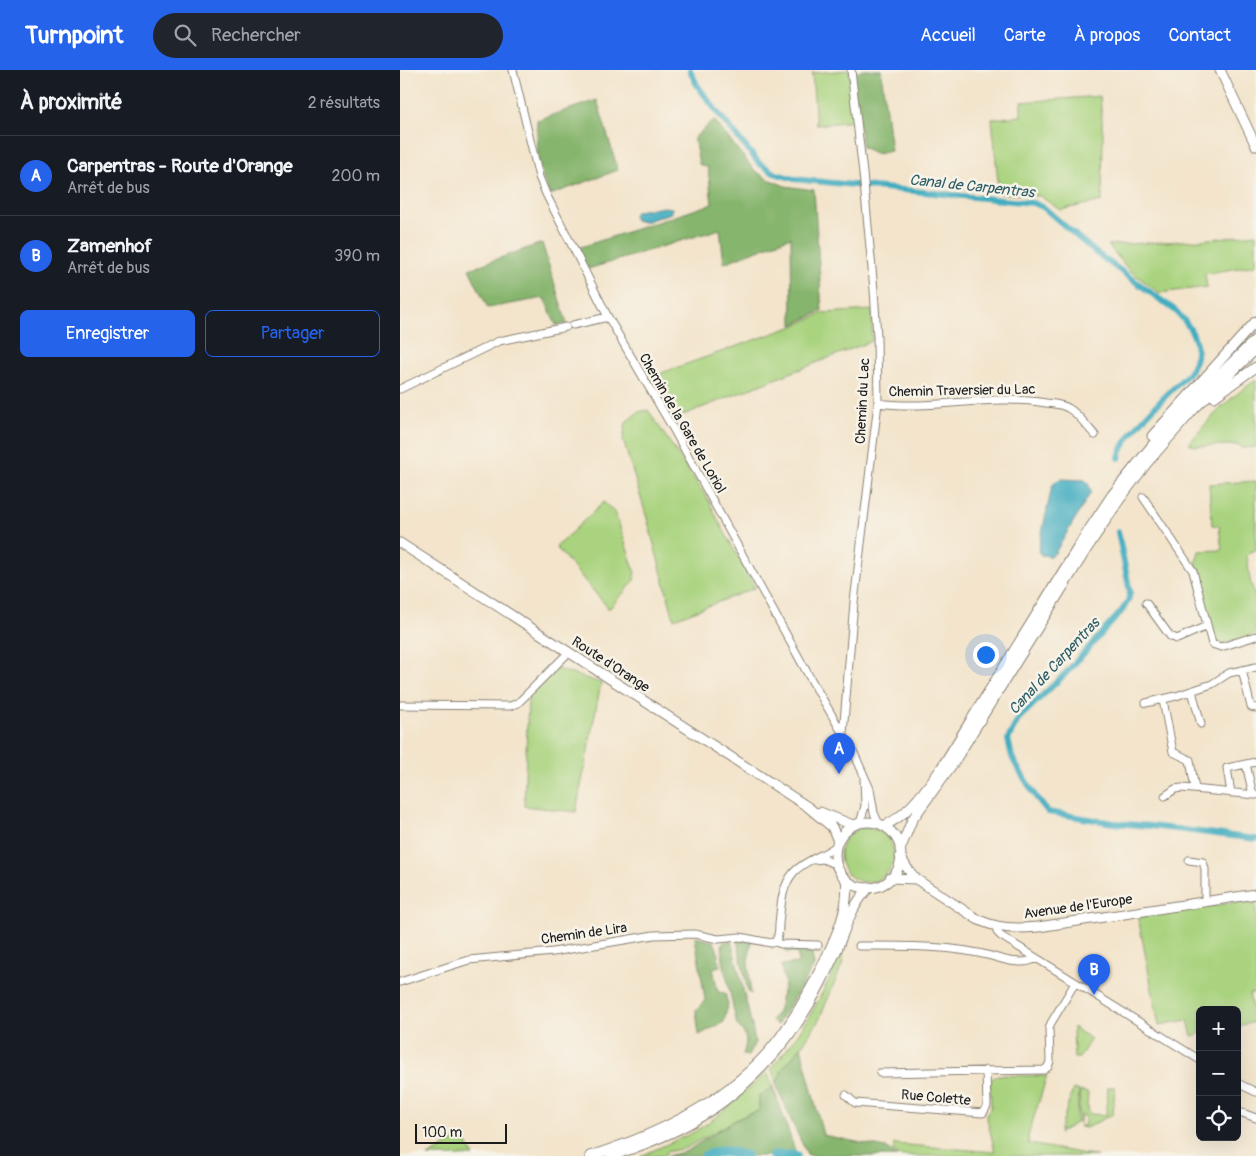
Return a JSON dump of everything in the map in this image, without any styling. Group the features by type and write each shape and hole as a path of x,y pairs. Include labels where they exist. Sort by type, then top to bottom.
{"main road":[{"path":"1220,70 1256,146"},
{"path":"590,1156 643,1137 699,1109 728,1088 761,1060 777,1041 799,1010 815,980 845,908 846,879 835,859 837,843 847,829 856,824 881,825 893,821 924,792 940,770 1088,531 1122,482 1140,451 1163,422 1256,321"},
{"path":"1122,482 1184,409 1256,339"},
{"path":"846,879 857,885 877,886 890,878 895,872 912,820 954,762 1103,523 1167,439 1195,408 1256,349"},
{"path":"1167,439 1221,390 1256,367"},
{"name":"Route d'Orange","path":"400,542 808,807 832,827 837,843"},
{"name":"Route d'Orange","path":"808,807 856,824"},
{"path":"881,825 896,838 901,850"},
{"name":"Avenue de l'Europe","path":"901,850 907,868 916,879 977,919 1006,929 1024,928 1256,894"},
{"path":"890,878 916,879"},
{"path":"612,1156 658,1139 704,1114 747,1082 772,1058 797,1025 814,997 835,955 854,908 861,896 870,887"}],"street":[{"name":"Chemin de la Gare de Loriol","path":"513,70 539,177 546,194 608,317 675,432 854,753 870,788 874,813 881,825"},
{"name":"Chemin du Lac","path":"842,734 854,602 878,403 877,327 851,70"},
{"path":"400,389 499,341 608,317"},
{"name":"Chemin Traversier du Lac","path":"878,403 900,406 986,400 1027,400 1069,408 1095,435"},
{"path":"1143,497 1193,571 1212,644 1221,647 1256,636"},
{"path":"1146,603 1170,636 1177,639 1207,626"},
{"path":"1165,644 1170,636"},
{"path":"400,705 510,706 518,703 569,652"},
{"path":"1146,703 1192,691 1212,684 1229,673 1256,667"},
{"path":"1242,670 1251,707 1256,708"},
{"path":"1192,691 1201,724"},
{"path":"1163,700 1173,752 1190,760 1195,789"},
{"path":"1231,792 1227,768 1256,762"},
{"path":"1165,796 1176,789 1254,795 1246,764"},
{"name":"Chemin de la Gare de Loriol","path":"856,824 865,806 863,775"},
{"path":"775,942 778,936 782,900 787,881 799,867 814,860 837,843"},
{"path":"814,860 823,859 837,865"},
{"path":"1189,860 1203,862 1205,869 1205,902"},
{"path":"997,927 997,932 1001,936 1196,1058"},
{"name":"Chemin de Lira","path":"400,982 469,960 553,952 654,935 695,934 718,939 740,937 766,943 775,942 818,946"},
{"path":"859,946 896,946 971,951 1004,960 1022,962 1036,958"},
{"name":"Rue Colette","path":"880,1073 1044,1070 1048,1067 1049,1029 1051,1022 1075,983"},
{"name":"Rue Colette","path":"846,1095 855,1103 982,1112 987,1106 986,1070"},
{"path":"1241,1084 1256,1092"},
{"path":"1241,1112 1256,1118"}],"green space":[{"path":"849,70 855,121 816,125 812,73"},
{"path":"864,70 881,70 891,151 877,154 862,147 853,73"},
{"path":"1100,96 1103,134 1102,201 1060,210 1040,196 999,193 992,119 1021,116 1021,102"},
{"path":"597,100 618,170 550,195 540,168 537,120"},
{"path":"714,120 754,170 766,178 785,186 814,190 822,311 792,325 791,237 724,263 720,229 588,269 578,248 712,204 708,168 699,164 694,138"},
{"path":"1256,234 1256,265 1205,274 1207,287 1159,293 1128,269 1108,245 1200,240"},
{"path":"542,243 567,324 556,325 544,298 488,308 469,269"},
{"path":"872,310 872,341 673,419 650,377 791,327 823,313"},
{"path":"1256,380 1256,447 1241,448 1239,445 1195,446 1189,444 1220,409"},
{"path":"648,410 709,501 755,588 674,619 647,518 623,440 626,422 638,412"},
{"path":"1256,481 1256,550 1250,552 1247,556 1250,580 1256,600 1256,634 1220,644 1214,643 1194,570 1199,551 1222,550 1219,526 1212,525 1209,484"},
{"path":"604,502 615,513 635,572 634,581 609,609 556,547"},
{"path":"557,669 601,683 576,812 524,806 528,699"},
{"path":"867,828 877,830 886,836 892,845 894,855 892,865 886,874 877,880 867,882 857,880 848,874 842,865 840,855 842,845 848,836 857,830"},
{"path":"1256,899 1256,993 1249,994 1255,1022 1241,1025 1241,1006 1196,1006 1196,1035 1192,1036 1188,1020 1159,1025 1138,917"},
{"path":"695,937 714,942 720,966 713,968 718,992 725,993 728,1004 724,1022 699,1035 696,1011 705,1000"},
{"path":"731,940 755,1042 748,1056 743,1055 746,1039 737,1025 723,961 722,943"},
{"path":"737,940 752,942 748,960 751,994 748,992"},
{"path":"785,947 811,949 814,966 777,1025 771,1020 778,1012 785,983 781,965 798,963 798,955 794,952 786,952"},
{"path":"842,953 844,960 819,1020 801,1047 783,1068 776,1083 771,1068 802,1027 819,999"},
{"path":"1073,1027 1091,1039 1079,1058 1074,1058"},
{"path":"801,1047 823,1135 886,1148 897,1156 812,1156 807,1154 776,1084 783,1068"},
{"path":"767,1072 773,1087 759,1096 759,1111 730,1123 686,1148 666,1152 665,1156 641,1156 694,1132 715,1118"},
{"path":"997,1075 1047,1076 1028,1136 1029,1144 1097,1156 900,1156 893,1151 894,1144 995,1152 986,1114 991,1107 990,1081"},
{"path":"773,1087 797,1156 667,1156 687,1151 730,1123 759,1111 759,1096"},
{"path":"1108,1087 1115,1087 1113,1114 1086,1128 1080,1127 1079,1125 1084,1126 1086,1116 1081,1115 1080,1123 1078,1123 1080,1091 1088,1093 1087,1107 1089,1107 1088,1111 1090,1114 1106,1115"},
{"path":"1073,1089 1079,1091 1076,1123 1059,1133"},
{"path":"459,1138 465,1141 474,1156 428,1156"}],"water":[{"path":"664,207 672,208 671,213 644,222 635,220 633,214 636,211"},
{"path":"1061,479 1085,480 1091,492 1055,553 1051,556 1041,555 1038,551 1052,486"}],"waterway":[{"name":"Canal de Carpentras","path":"690,70 697,85 718,113 759,163 774,173 794,179 1033,203 1043,207 1095,252 1176,311 1188,325 1195,340 1197,348 1194,364 1189,373 1138,425 1122,448 1119,458"},
{"name":"Canal de Carpentras","path":"1118,532 1130,592 1128,601 1121,612 1065,674 1019,718 1008,739 1012,757 1036,797 1048,812 1113,823 1256,839"},
{"path":"706,1156 723,1151 745,1156"},
{"path":"774,1156 795,1156"}],"place":[{"name":"Carpentras - Route d'Orange","path":"839,774"},
{"name":"Zamenhof","path":"1094,995"}]}
